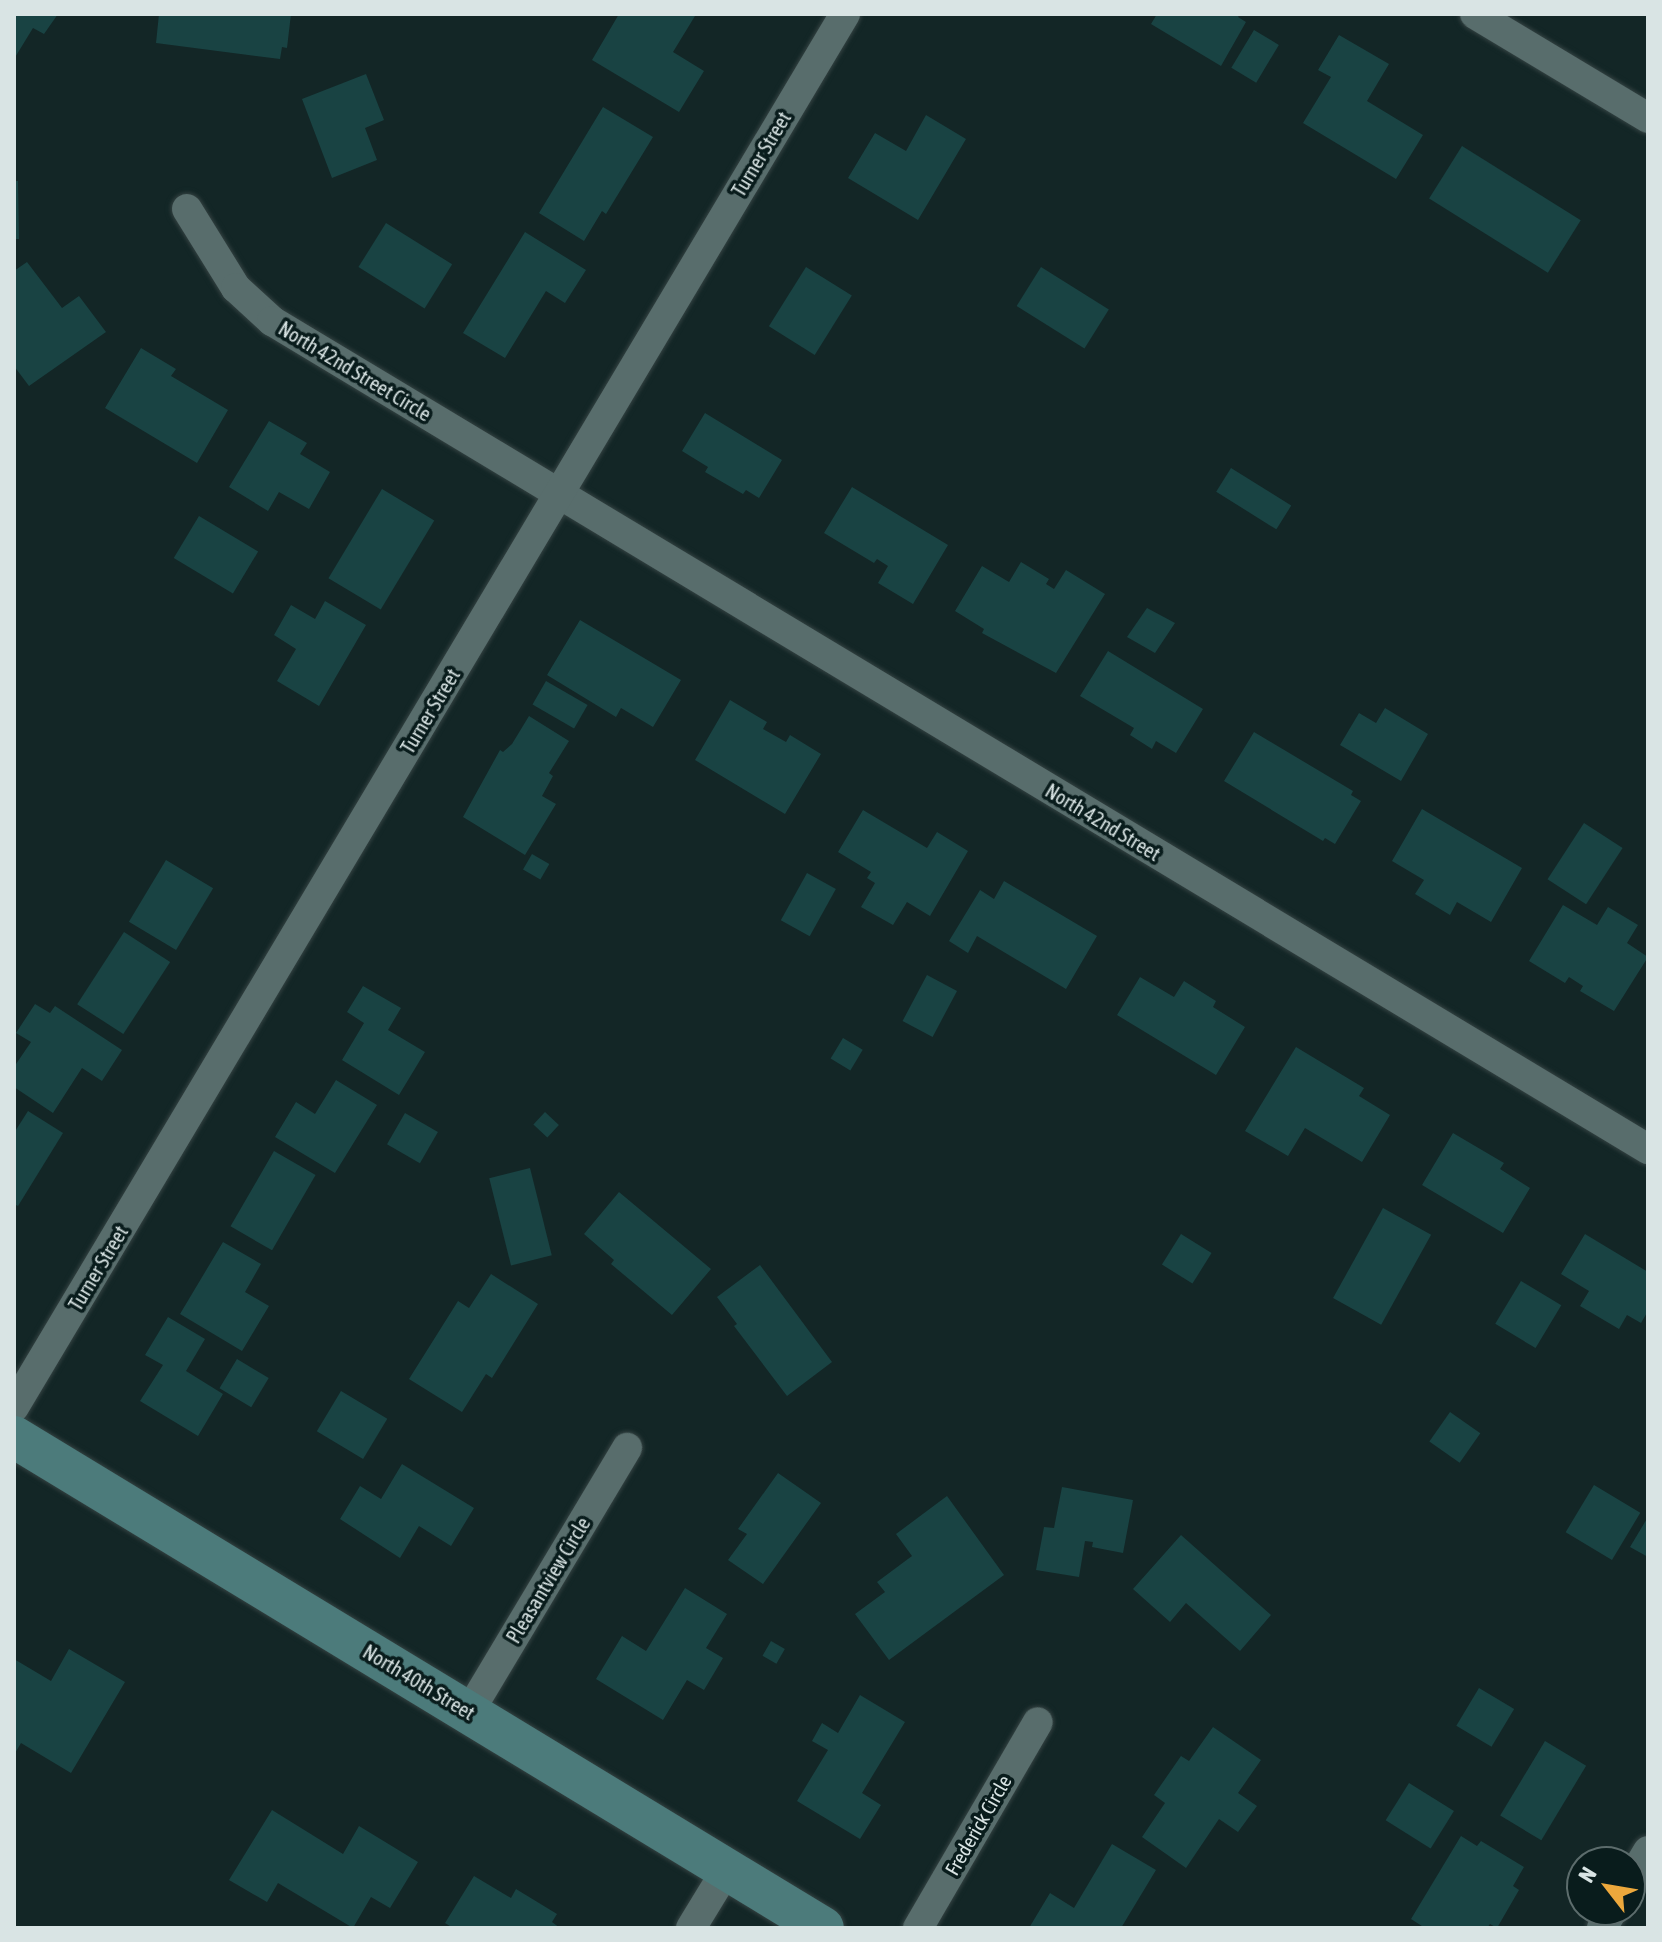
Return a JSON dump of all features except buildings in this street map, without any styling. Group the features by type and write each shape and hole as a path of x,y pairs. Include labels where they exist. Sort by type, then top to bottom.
{"street":[{"name":"Turner Street","path":"14,1407 845,14"},
{"path":"1475,14 1648,118"},
{"name":"North 42nd Street Circle","path":"187,209 236,288 272,321 559,494"},
{"name":"North 42nd Street","path":"559,494 1648,1149"},
{"name":"North 40th Street","path":"14,1437 823,1928"},
{"name":"Pleasantview Circle","path":"469,1712 627,1448"},
{"name":"Frederick Circle","path":"918,1928 1038,1722"},
{"path":"691,1928 727,1869"}]}
